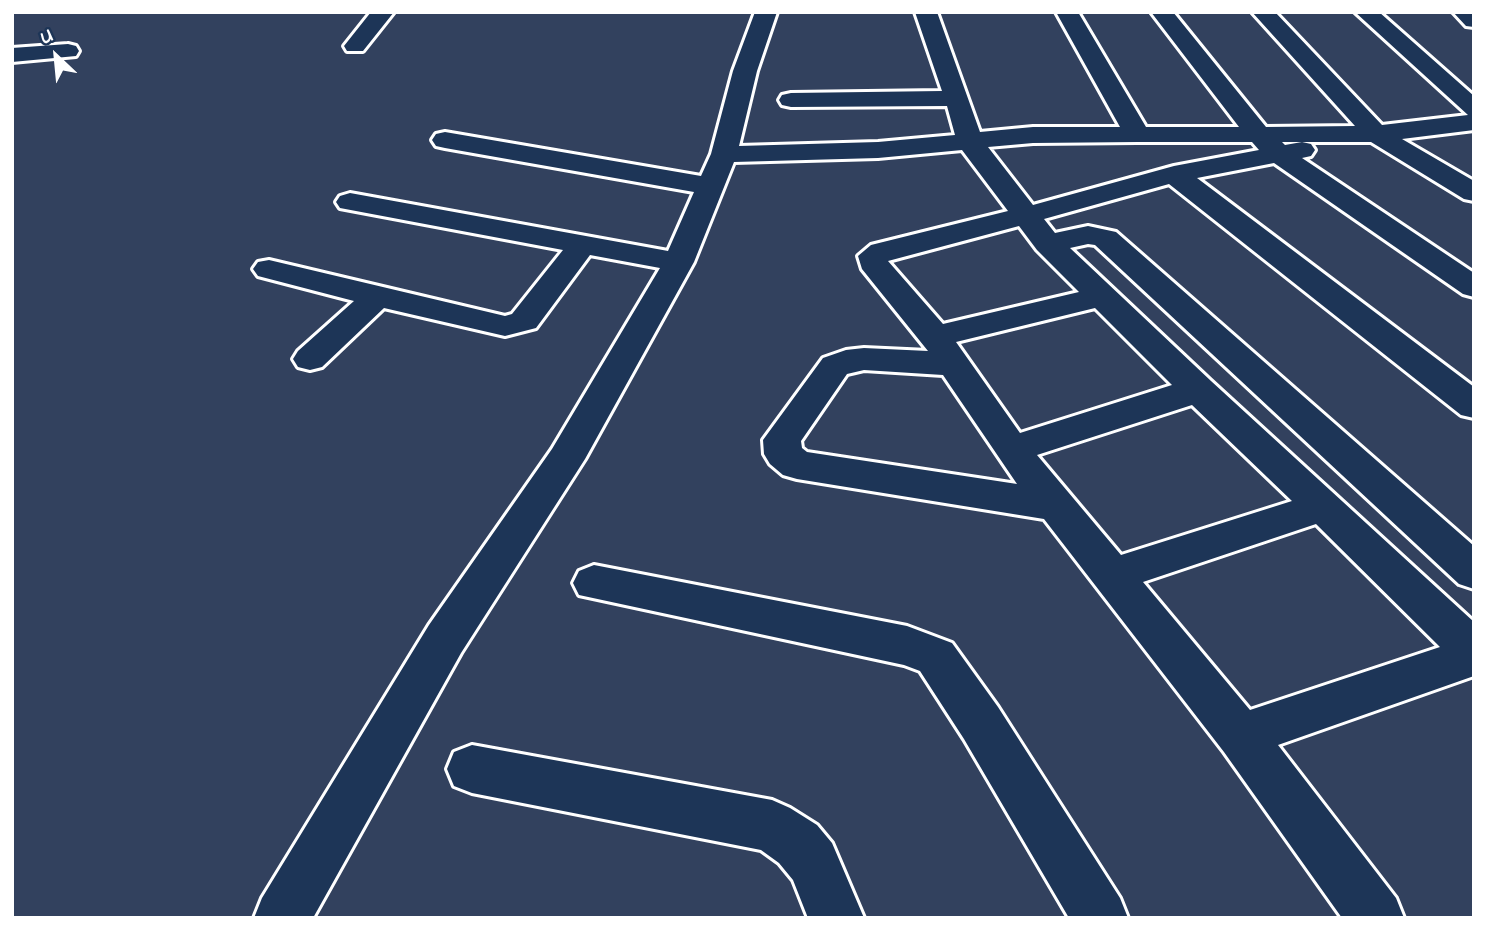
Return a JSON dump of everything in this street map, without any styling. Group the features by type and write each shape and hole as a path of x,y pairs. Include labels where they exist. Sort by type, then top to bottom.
{"street":[{"path":"355,46 383,12"},
{"path":"282,918 444,639 502,558 566,459 679,262 724,154 745,71 766,12"},
{"path":"926,12 957,97 970,142 1036,230 1101,297 1474,653 1241,736"},
{"path":"1068,12 1138,135"},
{"path":"1162,12 1269,145 1474,287"},
{"path":"1263,12 1376,135 1474,193"},
{"path":"1366,12 1463,92 1474,109"},
{"path":"1464,12 1474,21"},
{"path":"12,55 68,51"},
{"path":"791,100 885,106 957,97"},
{"path":"724,154 841,151 1033,135 1138,135 1269,145 1474,122"},
{"path":"445,140 710,186"},
{"path":"1036,230 1174,174 1269,145"},
{"path":"1174,174 1474,406"},
{"path":"351,202 679,262"},
{"path":"1376,918 1241,736 1011,449 946,350 877,269 873,256 882,251 1036,230 1105,238 1474,572"},
{"path":"269,269 497,325 512,325 524,321 582,245"},
{"path":"310,359 377,297"},
{"path":"1055,505 797,465 783,454 782,440 835,366 846,361 946,350 1101,297"},
{"path":"1011,449 1198,390"},
{"path":"1281,466 1333,445"},
{"path":"1113,575 1323,506"},
{"path":"594,583 907,646 936,657 981,723 1100,918"},
{"path":"472,769 772,826 798,844 813,862 836,918"}]}
